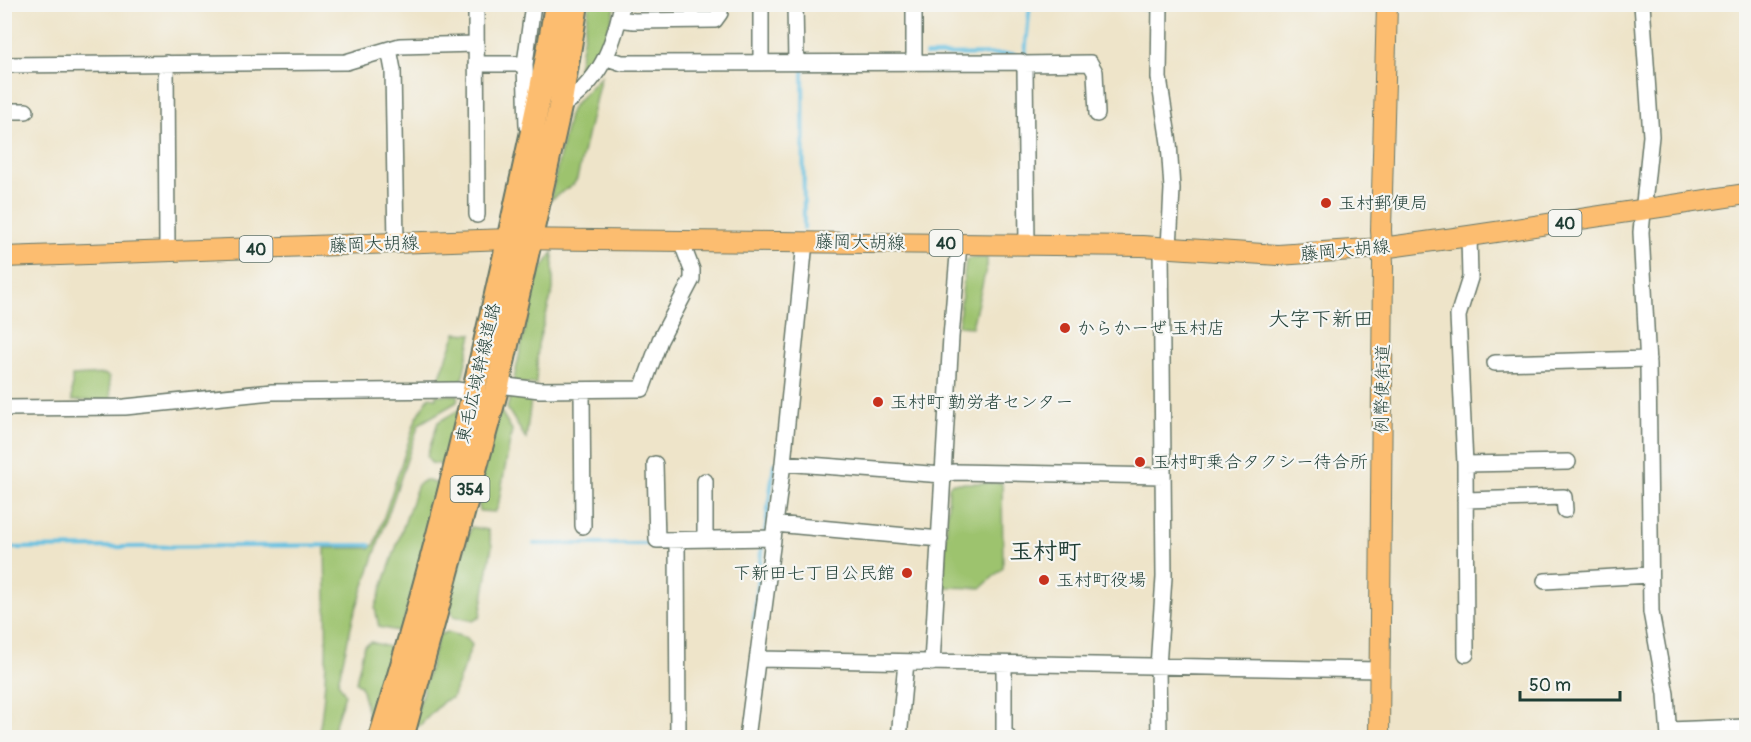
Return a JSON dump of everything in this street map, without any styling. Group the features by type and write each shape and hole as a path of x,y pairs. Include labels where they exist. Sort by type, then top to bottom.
{"highway":[{"name":"東毛広域幹線道路","path":"402,738 498,385 520,239 531,140 556,4"},
{"name":"東毛広域幹線道路","path":"380,738 446,508 475,393 560,107 578,4"}],"main road":[{"name":"例幣使街道","path":"1379,738 1382,248 1387,4"},
{"name":"藤岡大胡線","path":"4,257 520,239 1027,244 1165,247 1278,255 1382,248 1469,237 1643,212 1746,194"}],"street":[{"path":"476,4 477,215"},
{"path":"531,140 526,116 525,64 533,4"},
{"path":"560,107 578,94 607,58 621,12 634,21 715,20 720,13 720,4"},
{"path":"761,4 761,63"},
{"path":"795,4 796,62"},
{"path":"914,4 914,62"},
{"path":"1159,738 1158,667 1164,577 1165,247 1172,189 1169,143 1159,78 1160,4"},
{"path":"1642,4 1651,136 1641,232 1648,359 1652,622 1666,694 1669,734 1746,727"},
{"path":"4,65 346,62 389,49 476,44"},
{"path":"389,49 393,70 396,243"},
{"path":"607,58 622,63 1015,61 1024,64 1090,63 1095,72 1097,114"},
{"path":"165,63 167,251"},
{"path":"476,64 525,64"},
{"path":"1024,64 1027,244"},
{"path":"4,111 26,111"},
{"path":"1466,654 1465,464 1458,316 1470,278 1469,237"},
{"path":"498,385 522,389 642,389 660,340 692,279 692,270 681,241"},
{"path":"747,738 783,463 805,242"},
{"path":"933,663 951,337 959,244"},
{"path":"1496,363 1648,359"},
{"path":"4,408 125,407 272,392 457,390 475,393"},
{"path":"582,390 584,526"},
{"path":"1465,464 1568,462"},
{"path":"783,463 943,475 954,472 1163,476"},
{"path":"655,464 657,540 705,539 774,531 940,539"},
{"path":"705,481 705,539"},
{"path":"1465,500 1564,497 1565,510"},
{"path":"677,540 678,738"},
{"path":"1545,581 1650,575"},
{"path":"758,659 1381,670"},
{"path":"899,738 906,662"},
{"path":"1004,664 1006,737"}],"green space":[{"path":"589,5 616,5 598,60 579,83 577,75"},
{"path":"601,76 577,179 573,185 550,200 569,115 573,106"},
{"path":"553,252 553,290 538,344 536,384 513,383 537,276"},
{"path":"987,258 987,265 972,327 958,326 966,260"},
{"path":"456,333 472,334 461,385 437,384"},
{"path":"104,374 109,377 111,400 72,401 72,376"},
{"path":"511,394 529,394 531,399 526,439 507,408"},
{"path":"436,395 458,395 457,402 419,424 353,618 338,682 345,694 331,737 318,738 326,667 325,548 370,548 375,544 416,419 429,397 436,398"},
{"path":"462,408 447,465 431,463 427,456 438,422"},
{"path":"500,410 512,430 498,507 495,512 480,511 477,494"},
{"path":"425,480 441,485 402,628 397,631 379,627 375,608 418,484"},
{"path":"953,483 1002,483 1003,568 981,588 943,587 949,486"},
{"path":"471,527 488,530 492,546 480,617 473,621 453,616 449,600"},
{"path":"447,632 467,638 472,645 452,698 444,701 419,726 413,726 439,635"},
{"path":"371,642 389,647 393,663 373,724 370,723 361,686 356,682 364,646"}],"waterway":[{"path":"1025,54 1030,4"},
{"path":"1128,4 1153,11"},
{"path":"926,55 1014,54"},
{"path":"803,69 804,228"},
{"path":"765,532 774,464"},
{"path":"754,624 762,543"},
{"path":"534,544 650,544"},
{"path":"4,548 370,545"}],"place":[{"name":"玉村郵便局","path":"1326,203"},
{"name":"からかーぜ 玉村店","path":"1065,328"},
{"name":"玉村町 勤労者センター","path":"878,402"},
{"name":"玉村町乗合タクシー待合所","path":"1140,462"},
{"name":"下新田七丁目公民館","path":"907,573"},
{"name":"玉村町役場","path":"1044,580"}],"district":[{"name":"大字下新田","path":"1321,319"},
{"name":"玉村町","path":"1045,551"}]}
